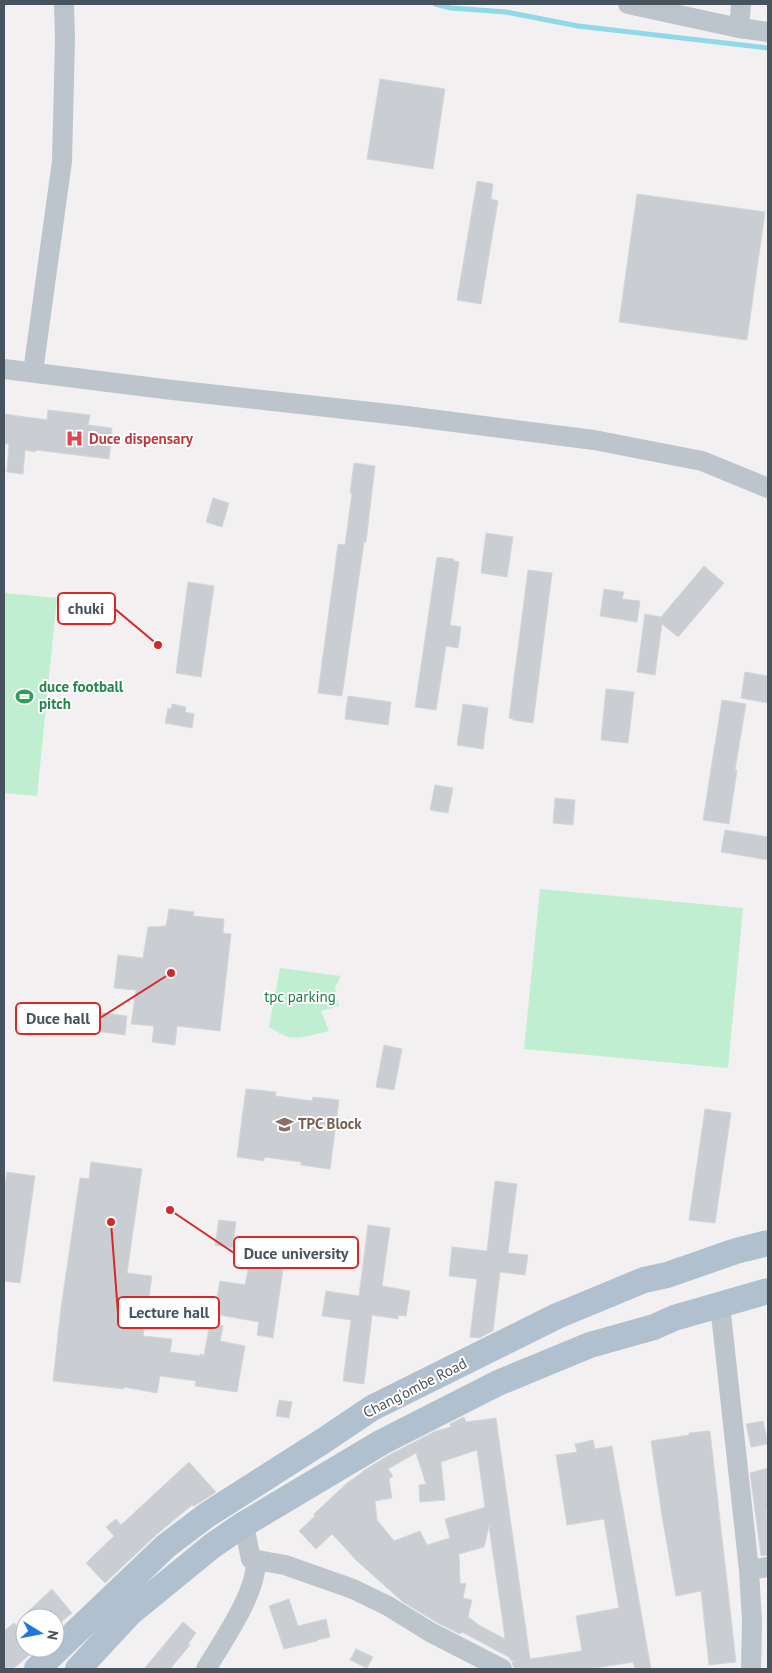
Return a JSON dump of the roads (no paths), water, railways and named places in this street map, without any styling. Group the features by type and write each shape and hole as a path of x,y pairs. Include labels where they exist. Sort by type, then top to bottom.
{"main road":[{"name":"Chang'ombe Road","path":"37,1669 166,1546 207,1515 372,1408 557,1316 644,1280 768,1243"},
{"path":"78,1669 130,1613 212,1546 241,1526 382,1442 498,1383 590,1345 768,1291"}],"street":[{"path":"33,372 62,161 64,4"},
{"path":"628,4 739,28 768,32"},
{"path":"739,28 741,4"},
{"path":"4,369 594,440 702,461 768,488"},
{"path":"720,1304 758,1569 752,1621 751,1669"},
{"path":"241,1526 246,1535 250,1560"},
{"path":"206,1669 252,1584 256,1573 256,1563 250,1560"},
{"path":"250,1560 285,1566 353,1589 388,1606 430,1632 502,1669"}],"waterway":[{"path":"435,4 451,8 506,12 578,26 768,48"}],"place":[{"name":"Duce dispensary","path":"75,439"},
{"name":"chuki","path":"158,645"},
{"name":"duce football pitch","path":"25,696"},
{"name":"Duce hall","path":"171,973"},
{"name":"TPC Block","path":"284,1124"},
{"name":"Duce university","path":"170,1210"},
{"name":"Lecture hall","path":"111,1222"}],"park label":[{"name":"tpc parking","path":"300,997"}]}
